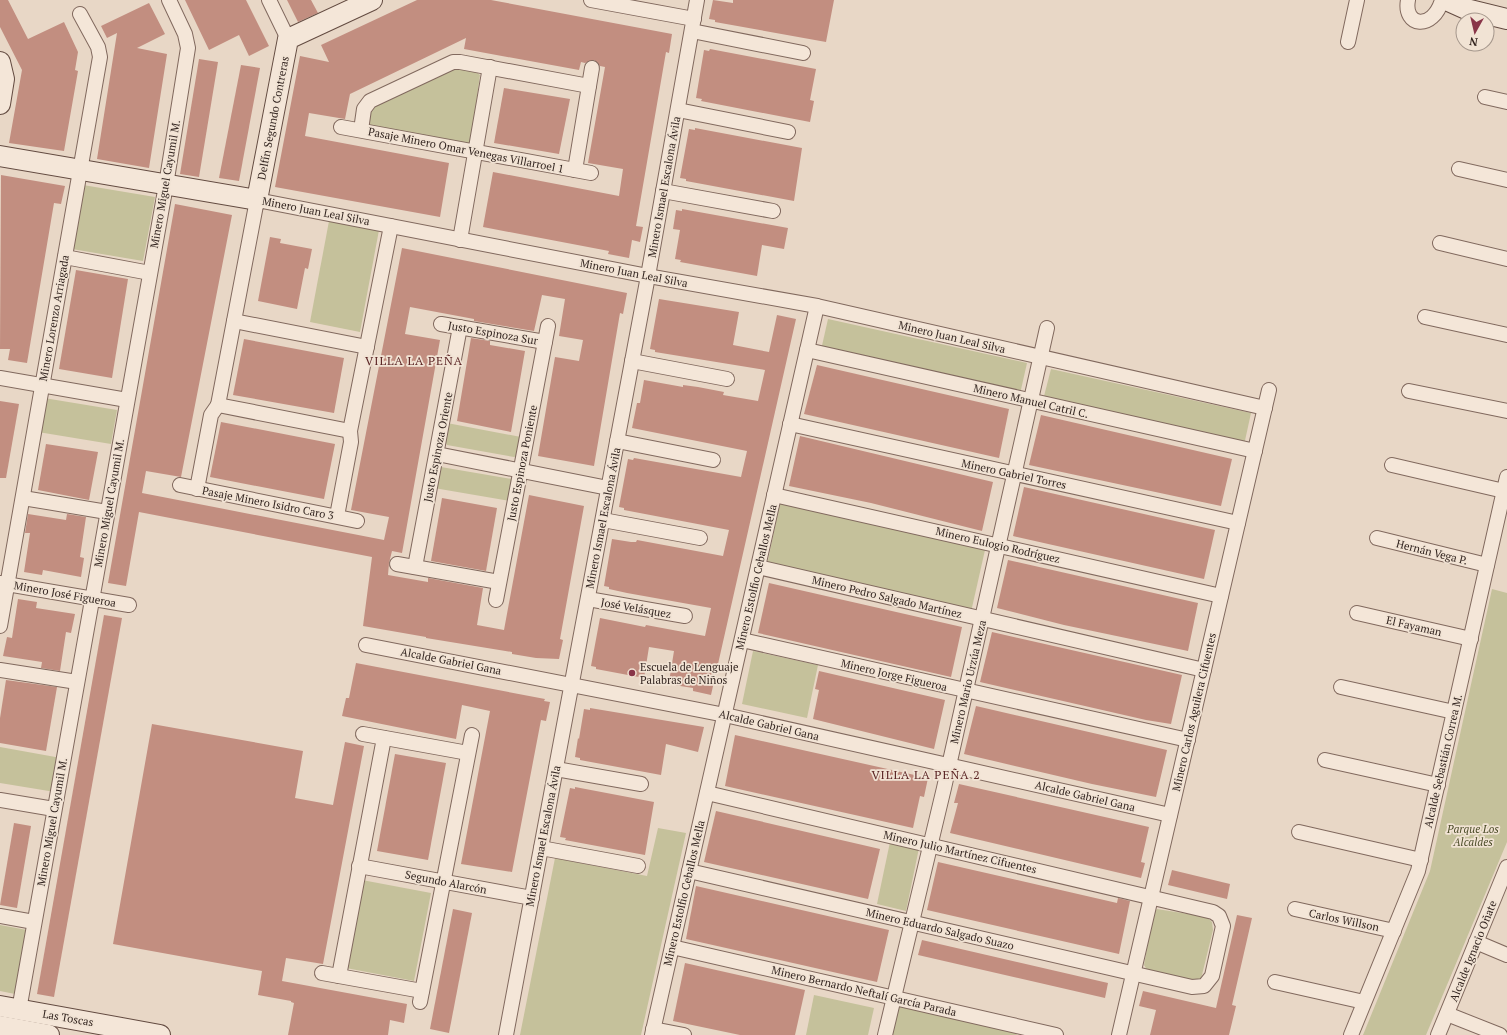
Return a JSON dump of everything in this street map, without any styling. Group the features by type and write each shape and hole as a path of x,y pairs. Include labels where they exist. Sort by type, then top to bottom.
{"street":[{"name":"Minero Miguel Cayumil M.","path":"20,1010 34,922 166,185 188,48 185,34 169,0"},
{"path":"269,0 288,39 372,0"},
{"path":"591,0 803,52"},
{"name":"Minero Ismael Escalona Ávila","path":"506,1035 648,276 697,0"},
{"path":"1348,42 1357,0"},
{"path":"1408,0 1407,8 1411,16 1421,22 1434,16 1442,0"},
{"path":"1446,0 1466,9 1507,19"},
{"name":"Minero Lorenzo Arriagada","path":"0,626 4,583 22,498 100,57 98,47 80,14"},
{"name":"Delfín Segundo Contreras","path":"197,489 211,415 218,405 288,39"},
{"path":"0,62 4,79 0,104"},
{"path":"361,130 366,104 453,62 589,86"},
{"path":"460,240 490,68"},
{"path":"575,170 592,68"},
{"path":"1485,97 1507,102"},
{"path":"678,110 788,132"},
{"name":"Pasaje Minero Omar Venegas Villarroel 1","path":"341,126 591,173"},
{"name":"Minero Juan Leal Silva","path":"0,156 257,200 648,276 817,306 1265,408"},
{"path":"1459,169 1507,180"},
{"path":"663,191 773,211"},
{"path":"337,516 351,442 350,431 391,226"},
{"path":"1440,243 1507,259"},
{"path":"65,257 150,273"},
{"name":"Minero Estolfio Ceballos Mella","path":"653,1032 817,306"},
{"path":"1424,317 1507,335"},
{"path":"234,322 367,346"},
{"name":"Justo Espinoza Sur","path":"441,324 545,342"},
{"name":"Justo Espinoza Poniente","path":"496,600 548,326"},
{"name":"Justo Espinoza Oriente","path":"416,567 460,328"},
{"name":"Minero Mario Urzúa Meza","path":"885,1035 911,922 931,845 1047,328"},
{"name":"Minero Manuel Catril C.","path":"807,350 1255,451"},
{"path":"632,361 727,379"},
{"path":"0,378 127,400"},
{"name":"Minero Carlos Aguilera Cifuentes","path":"1119,1035 1269,390"},
{"path":"1409,391 1507,411"},
{"path":"218,405 350,431"},
{"name":"Minero Gabriel Torres","path":"790,424 1238,523"},
{"path":"617,441 714,460"},
{"path":"436,454 608,488"},
{"path":"1392,464 1504,491"},
{"name":"Alcalde Sebastián Correa M.","path":"1351,1035 1394,931 1421,860 1507,477"},
{"name":"Pasaje Minero Isidro Caro 3","path":"180,485 357,521"},
{"name":"Minero Eulogio Rodríguez","path":"774,495 1221,596"},
{"path":"22,498 107,512"},
{"path":"602,520 700,538"},
{"name":"Hernán Vega P.","path":"1377,538 1487,565"},
{"path":"397,564 499,582"},
{"name":"Minero Pedro Salgado Martínez","path":"758,567 1204,670"},
{"name":"Minero José Figueroa","path":"4,583 129,605"},
{"name":"José Velásquez","path":"588,599 685,616"},
{"name":"El Fayaman","path":"1357,613 1471,639"},
{"name":"Minero Jorge Figueroa","path":"742,640 966,692 1188,740"},
{"name":"Alcalde Gabriel Gana","path":"366,645 725,714 1170,815"},
{"path":"0,670 77,682"},
{"path":"1341,687 1454,712"},
{"path":"363,734 468,753"},
{"path":"322,973 421,997 472,735"},
{"path":"339,976 384,738"},
{"path":"1324,760 1438,785"},
{"path":"556,769 641,784"},
{"name":"Minero Julio Martínez Cifuentes","path":"707,793 1213,912 1219,916 1223,926 1212,976 1204,986 1192,987"},
{"path":"0,800 54,809"},
{"path":"1298,832 1421,860"},
{"path":"541,848 638,866"},
{"name":"Segundo Alarcón","path":"360,866 532,898"},
{"name":"Alcalde Ignacio Oñate","path":"1438,1035 1507,867"},
{"name":"Minero Eduardo Salgado Suazo","path":"689,871 1192,987"},
{"name":"Carlos Willson","path":"1294,909 1394,931"},
{"path":"0,916 34,922"},
{"path":"1476,942 1507,955"},
{"name":"Minero Bernardo Neftalí García Parada","path":"672,947 893,997 1029,1032 1056,1035"},
{"path":"1275,982 1364,1002"},
{"name":"Las Toscas","path":"0,1006 160,1035"},
{"path":"1447,1014 1500,1035"},
{"name":"Las Toscas","path":"0,1026 49,1035"},
{"path":"653,1032 684,1035"}],"green space":[{"path":"455,67 475,71 480,75 471,140 468,145 372,128 366,121 370,107"},
{"path":"83,185 155,197 143,261 72,249"},
{"path":"329,221 379,230 360,332 310,322"},
{"path":"828,319 1027,363 1020,394 821,350"},
{"path":"1051,369 1251,413 1244,445 1043,400"},
{"path":"44,398 117,410 111,444 38,432"},
{"path":"447,423 521,437 518,456 514,457 447,445 444,440"},
{"path":"441,467 512,479 510,501 434,488"},
{"path":"780,503 985,550 971,612 767,565"},
{"name":"Parque Los Alcaldes","path":"1492,589 1507,593 1507,842 1426,1035 1363,1035 1430,871"},
{"path":"753,651 818,665 807,718 742,704"},
{"path":"0,747 61,758 55,792 0,783"},
{"path":"658,828 686,833 641,1035 520,1035 555,858 647,876"},
{"path":"890,842 919,848 906,911 877,904"},
{"path":"362,880 431,893 414,981 346,968"},
{"path":"1157,909 1207,917 1212,922 1213,930 1201,979 1197,982 1147,970 1144,965 1153,914"},
{"path":"0,925 27,930 15,994 0,991"},
{"path":"814,995 874,1008 868,1035 806,1035"},
{"path":"904,1005 1014,1031 1017,1035 890,1035 898,1007"}],"building":[{"path":"0,0 8,0 28,39 64,22 78,52 75,70 78,71 64,151 9,143 22,70 0,27"},
{"path":"185,0 246,0 269,46 249,56 239,35 209,50"},
{"path":"287,0 311,0 318,13 298,22"},
{"path":"417,0 491,0 672,34 669,53 666,52 636,226 643,227 640,242 632,240 629,258 608,254 609,251 483,227 493,172 619,196 623,169 588,163 605,67 600,66 594,60 585,63 581,62 579,70 464,49 466,38 350,94 345,119 309,113 305,136 449,163 440,217 275,187 300,56 329,62 321,45"},
{"path":"713,0 733,3 733,0 834,0 826,42 715,22 715,20 709,19"},
{"path":"149,3 165,34 137,48 167,54 149,168 97,159 117,33 107,38 101,26"},
{"path":"710,49 816,69 810,100 814,101 810,122 701,101 702,99 696,98 704,50 709,51"},
{"path":"199,59 218,62 199,177 180,174"},
{"path":"241,65 260,68 239,181 219,178"},
{"path":"504,88 570,99 559,154 494,143"},
{"path":"695,128 802,148 794,201 686,181 686,179 680,178 689,129 695,130"},
{"path":"1,175 65,186 61,204 54,203 27,363 8,360 10,349 0,349"},
{"path":"175,204 232,215 181,477 146,471 142,493 384,540 389,517 351,510 402,248 627,293 623,314 620,313 594,466 538,456 555,357 579,361 583,340 559,336 565,299 542,295 534,331 474,321 474,319 410,307 405,334 440,340 402,553 392,551 388,575 428,582 428,578 483,588 477,625 504,630 529,495 584,506 560,639 563,640 559,659 536,658 512,654 512,652 363,626 372,557 139,512 126,586 108,583"},
{"path":"682,209 788,228 784,249 762,245 757,276 680,262 681,260 675,259 680,230 673,229 676,210 682,211"},
{"path":"270,237 281,239 280,243 312,249 308,269 305,268 297,309 258,301"},
{"path":"76,270 128,279 112,378 59,369"},
{"path":"659,299 739,312 733,345 769,352 777,315 796,319 711,695 693,691 693,688 674,685 674,683 669,682 674,651 649,647 644,678 596,669 596,667 591,666 600,618 645,627 646,625 705,636 711,608 627,593 609,589 609,587 604,586 612,539 631,542 636,542 637,540 723,556 729,530 624,510 624,508 619,507 628,459 633,460 634,458 741,477 747,451 632,428 637,403 640,403 644,380 683,387 683,385 698,387 724,392 723,395 758,401 765,370 655,352 655,350 650,349"},
{"path":"471,338 490,341 490,345 525,351 511,432 457,421"},
{"path":"244,339 344,358 334,413 233,395"},
{"path":"817,365 1009,409 999,458 804,414"},
{"path":"0,401 19,404 6,478 0,478"},
{"path":"1041,415 1232,459 1221,506 1029,465"},
{"path":"221,422 335,444 324,499 210,477"},
{"path":"800,436 993,482 982,531 871,503 789,486"},
{"path":"46,444 98,452 89,500 38,490"},
{"path":"1024,487 1215,530 1204,579 1013,536"},
{"path":"442,498 497,508 486,571 431,561"},
{"path":"28,514 66,520 67,514 86,517 80,557 84,558 81,577 43,570 42,575 24,572 30,533 25,533"},
{"path":"1008,560 1198,603 1188,651 1064,625 997,608"},
{"path":"769,583 962,627 951,677 758,633"},
{"path":"18,599 37,602 36,608 75,614 71,633 66,632 60,671 41,668 42,662 3,656 7,637 12,638"},
{"path":"104,615 122,618 54,997 37,994"},
{"path":"992,632 1182,675 1171,724 1146,720 980,682"},
{"path":"356,663 545,699 544,701 550,702 546,721 541,720 512,872 461,864 490,711 462,705 456,739 342,716 346,698 349,698"},
{"path":"819,671 945,700 934,749 813,719 819,690 815,689"},
{"path":"6,680 57,687 46,751 0,743 0,718"},
{"path":"976,706 1167,750 1156,797 1092,784 964,754"},
{"path":"590,708 704,727 698,752 666,744 661,775 580,760 580,758 575,757 578,738 579,739 584,709 590,710"},
{"path":"152,724 303,751 295,798 333,805 345,742 364,746 323,964 286,958 282,981 407,1004 404,1023 390,1020 388,1035 288,1035 294,1003 291,1001 258,995 262,971 113,944"},
{"path":"735,735 928,778 924,797 920,796 913,828 725,786"},
{"path":"395,754 446,763 428,860 377,851"},
{"path":"959,784 1149,827 1141,862 1145,863 1141,878 950,833 958,803 954,803"},
{"path":"575,787 654,802 645,855 565,840 566,838 560,837 570,788 575,789"},
{"path":"716,811 880,849 868,899 704,862"},
{"path":"14,823 31,826 17,908 0,905"},
{"path":"938,862 1117,903 1118,898 1130,901 1119,954 927,910"},
{"path":"1172,870 1230,884 1227,899 1168,885"},
{"path":"696,886 889,930 877,982 686,939"},
{"path":"453,909 472,913 449,1033 430,1029"},
{"path":"1237,915 1252,918 1232,1005 1236,1006 1229,1035 1150,1035 1156,1010 1139,1006 1143,991 1216,1008"},
{"path":"922,940 1108,983 1105,998 918,955"},
{"path":"685,963 805,990 795,1035 740,1035 673,1021"}],"place":[{"name":"Escuela de Lenguaje Palabras de Niños","path":"632,673"}],"district":[{"name":"VILLA LA PEÑA","path":"414,361"},
{"name":"VILLA LA PEÑA 2","path":"926,775"}]}
